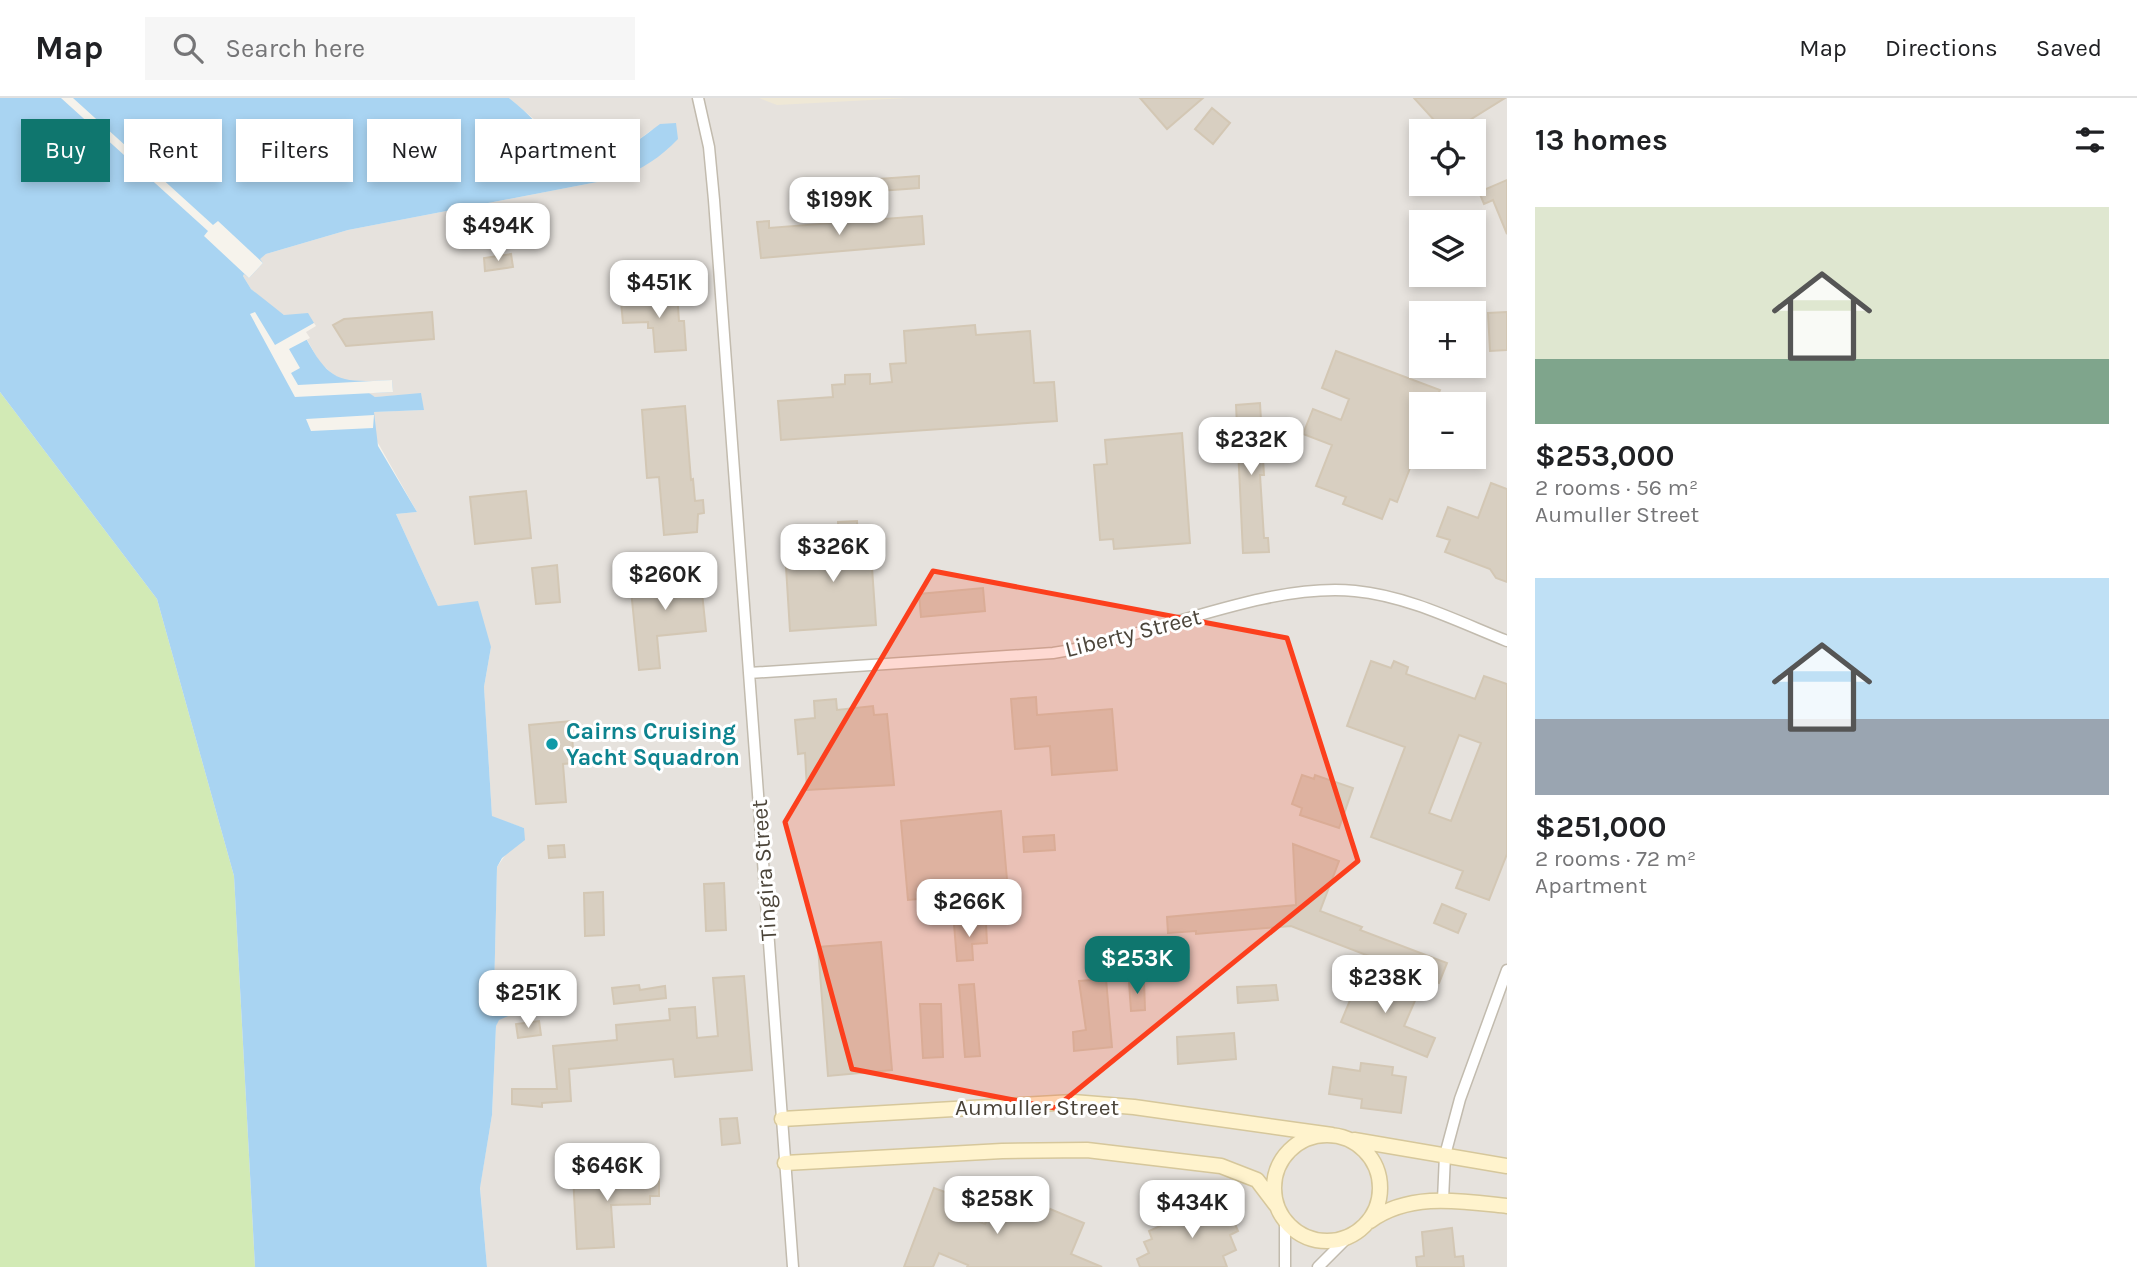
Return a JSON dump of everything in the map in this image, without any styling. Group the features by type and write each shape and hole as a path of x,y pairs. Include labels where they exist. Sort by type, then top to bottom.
{"street":[{"name":"Tingira Street","path":"698,98 709,147 793,1267"},
{"name":"Liberty Street","path":"749,673 1084,649 1259,601 1320,590 1356,591 1387,597 1507,641"},
{"path":"1443,1200 1445,1154 1460,1098 1507,970"},
{"name":"Aumuller Street","path":"782,1118 1073,1102 1133,1107 1332,1135"},
{"path":"1348,1237 1331,1241 1313,1239 1297,1232 1284,1220 1276,1205 1274,1188 1277,1170 1285,1155 1298,1143 1315,1136 1332,1135 1507,1166"},
{"path":"1349,1139 1363,1148 1373,1161 1379,1176 1380,1193 1376,1209 1367,1223"},
{"name":"Aumuller Street","path":"785,1163 1002,1151 1087,1150 1221,1166 1257,1180 1276,1205"},
{"path":"1318,1267 1348,1237 1391,1209 1443,1200 1507,1206"},
{"path":"1284,1220 1285,1267"}],"highlighted area":[{"path":"933,571 1287,638 1358,861 1055,1108 852,1069 785,822"}],"shaded area":[{"path":"509,98 1507,98 1507,1267 487,1267 480,1187 492,1115 496,1026 498,1020 514,1008 497,1007 494,996 497,867 524,828 492,817 484,687 491,647 438,606 396,514 417,512 374,436 373,412 423,410 421,394 375,397 367,393 392,380 349,382 335,376 320,363 294,316 284,315 271,306 251,289 243,276 244,273 249,278 259,259 266,254 348,230 597,182 640,182 640,147 653,129 640,139 640,119 534,119"},
{"path":"759,98 908,98 777,105"}],"green space":[{"path":"0,392 157,599 234,876 255,1267 0,1267"}],"water":[{"path":"0,98 509,98 532,119 475,119 475,182 597,182 348,230 266,254 260,259 263,263 249,278 244,274 243,276 251,289 284,315 308,313 314,323 302,331 320,361 336,376 358,381 392,380 393,392 369,393 375,397 421,393 424,410 374,412 378,446 417,512 396,514 438,606 478,601 491,647 484,687 492,816 524,828 525,840 502,858 497,867 494,996 497,1007 515,1008 515,1013 499,1020 496,1026 492,1115 480,1188 487,1267 255,1267 234,876 157,599 0,392"},
{"path":"676,123 678,139 640,168 640,138 660,124"}],"pier":[{"path":"61,98 73,98 96,119 84,119"},
{"path":"110,132 124,144 124,155 110,142"},
{"path":"154,182 166,182 213,225 218,221 263,263 249,278 204,236 208,231"},
{"path":"255,312 275,345 314,323 316,326 306,332 310,338 289,349 300,368 291,373 298,385 392,380 393,392 295,397 250,314"},
{"path":"374,415 373,428 311,431 306,419"}],"building":[{"path":"1140,98 1203,98 1167,129"},
{"path":"1414,98 1505,98 1471,119 1433,119"},
{"path":"1212,108 1230,123 1213,144 1195,129"},
{"path":"919,176 919,188 866,192 865,180"},
{"path":"1507,180 1507,234 1493,200 1484,204 1481,196 1486,196 1486,189"},
{"path":"922,216 924,244 761,258 757,222 769,221 769,228"},
{"path":"511,254 513,267 485,271 484,258"},
{"path":"677,292 679,321 684,321 686,350 655,352 653,328 648,328 648,322 623,323 621,302 648,300 647,294"},
{"path":"432,312 434,339 346,346 333,325 344,319"},
{"path":"1507,312 1507,350 1490,351 1488,313"},
{"path":"975,325 976,335 1030,331 1034,383 1054,382 1057,421 781,440 778,401 833,397 832,385 845,384 845,375 870,374 870,384 892,382 890,364 906,363 904,331"},
{"path":"1336,351 1440,390 1409,392 1410,469 1397,502 1390,499 1382,519 1343,504 1346,497 1316,486 1332,445 1303,434 1313,409 1341,420 1349,399 1322,388"},
{"path":"1260,403 1264,475 1260,475 1264,538 1268,538 1269,552 1243,553 1236,405"},
{"path":"685,406 691,480 693,479 695,501 703,500 704,513 698,514 697,532 664,535 659,477 647,478 642,410"},
{"path":"1182,433 1190,543 1114,549 1113,539 1100,540 1094,465 1107,464 1105,440"},
{"path":"1491,483 1507,489 1507,582 1496,578 1490,569 1445,552 1450,540 1437,536 1448,507 1478,518"},
{"path":"526,491 531,538 475,544 470,497"},
{"path":"857,521 858,540 870,539 876,625 790,631 786,567 807,565 806,543 839,540 838,522"},
{"path":"557,565 560,602 536,604 532,568"},
{"path":"700,573 706,631 657,636 660,668 639,670 630,580"},
{"path":"983,588 985,611 921,617 919,594"},
{"path":"1371,661 1391,668 1394,661 1408,667 1406,674 1475,699 1484,676 1507,684 1507,854 1489,900 1456,888 1463,871 1371,837 1405,747 1347,726","holes":["1459,735 1481,743 1451,821 1429,813"]},
{"path":"1036,697 1037,715 1112,709 1117,770 1052,775 1050,746 1015,749 1011,699"},
{"path":"836,699 837,710 873,706 874,715 887,714 894,785 807,790 805,753 798,754 795,720 815,718 814,701"},
{"name":"Cairns Cruising Yacht Squadron","path":"571,721 574,763 563,764 566,802 536,804 529,725"},
{"path":"1302,775 1314,779 1315,775 1353,788 1339,828 1300,815 1302,808 1292,804"},
{"path":"1001,811 1008,891 908,900 901,821"},
{"path":"1054,835 1055,850 1024,852 1023,837"},
{"path":"1293,844 1339,861 1320,911 1362,927 1360,930 1447,963 1439,983 1291,926 1196,934 1196,931 1168,933 1167,917 1296,905"},
{"path":"564,845 565,857 549,858 548,846"},
{"path":"724,883 726,930 706,931 704,884"},
{"path":"603,892 604,935 585,936 584,893"},
{"path":"1442,904 1466,914 1458,933 1434,923"},
{"path":"986,923 987,943 972,944 973,960 957,961 954,924"},
{"path":"881,942 892,1070 828,1076 818,947"},
{"path":"1361,974 1417,996 1404,1026 1435,1038 1427,1057 1341,1022"},
{"path":"744,976 752,1070 675,1077 673,1059 569,1069 571,1101 542,1103 542,1107 512,1104 512,1089 557,1089 553,1046 617,1040 616,1025 670,1020 669,1009 695,1007 697,1038 718,1036 713,978"},
{"path":"1106,979 1112,1047 1074,1051 1073,1032 1086,1030 1079,981"},
{"path":"1144,981 1145,1010 1131,1011 1129,982"},
{"path":"974,984 980,1056 965,1057 959,985"},
{"path":"639,985 640,990 665,986 666,998 614,1004 612,988"},
{"path":"1276,985 1278,1000 1238,1003 1237,987"},
{"path":"920,1004 941,1004 943,1057 923,1058"},
{"path":"539,1021 541,1035 518,1038 516,1024"},
{"path":"1234,1033 1236,1059 1178,1064 1177,1037"},
{"path":"1361,1063 1393,1067 1392,1075 1406,1077 1401,1113 1361,1108 1362,1099 1329,1094 1333,1067 1360,1071"},
{"path":"737,1118 740,1143 722,1145 720,1119"},
{"path":"650,1170 650,1180 659,1179 659,1196 650,1196 650,1204 611,1205 614,1247 577,1249 573,1176"},
{"path":"934,1188 956,1196 950,1211 985,1224 990,1213 998,1216 1009,1192 1084,1223 1071,1254 1102,1267 967,1267 968,1265 939,1253 933,1267 904,1267"},
{"path":"1218,1201 1223,1213 1229,1210 1238,1231 1230,1235 1236,1250 1223,1256 1227,1267 1140,1267 1137,1259 1149,1253 1144,1242 1152,1239 1149,1231 1191,1212 1194,1205 1202,1208"},
{"path":"1452,1228 1455,1257 1463,1256 1464,1267 1417,1267 1416,1257 1424,1256 1422,1232"}],"place":[{"name":"Cairns Cruising Yacht Squadron","path":"552,744"}]}
